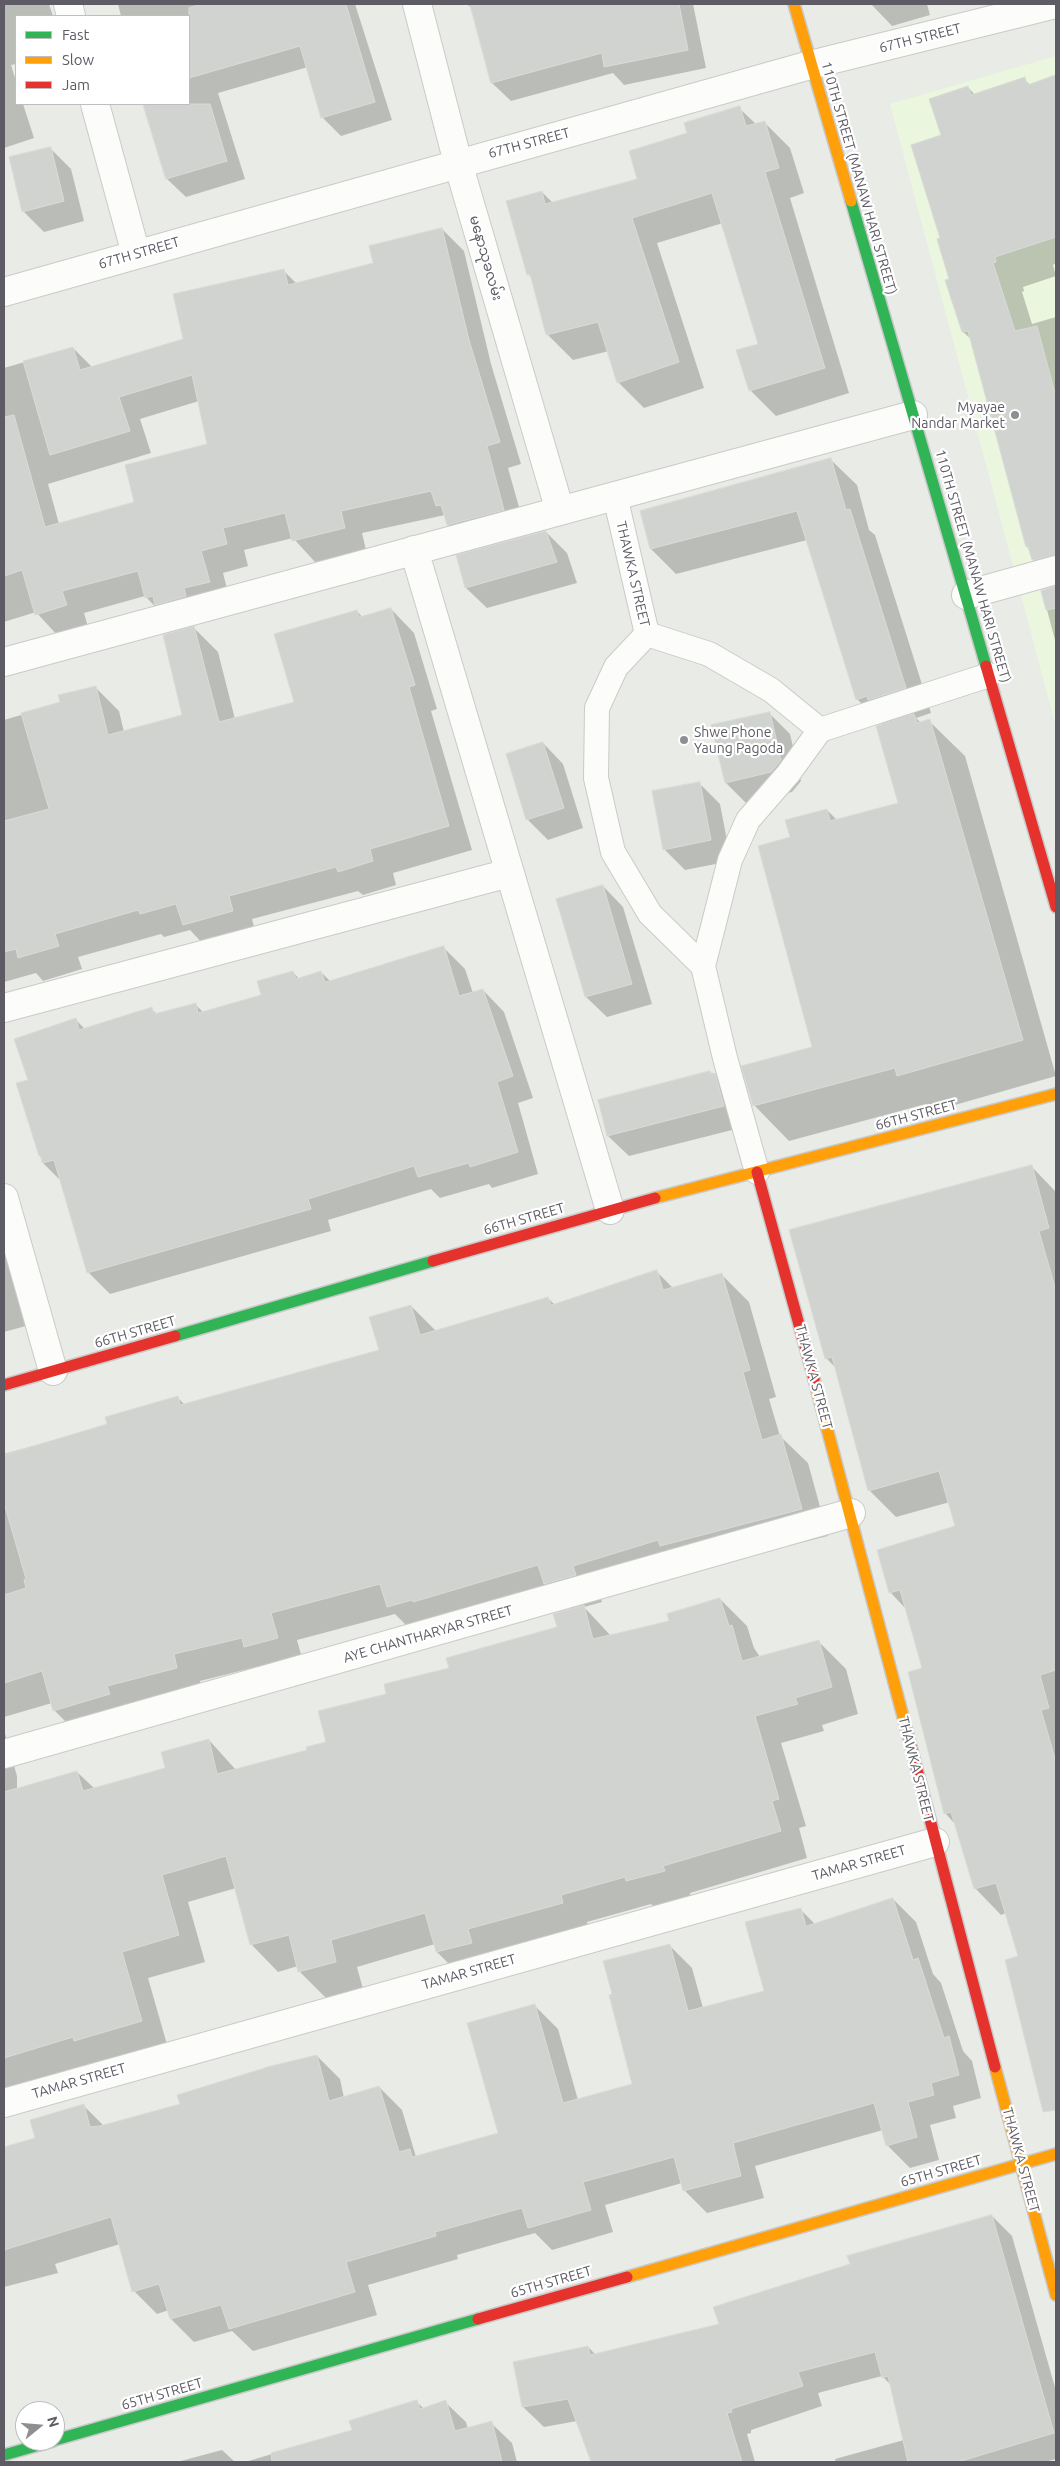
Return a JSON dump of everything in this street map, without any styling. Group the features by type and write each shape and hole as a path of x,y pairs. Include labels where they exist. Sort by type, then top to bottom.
{"street":[{"name":"မနောသုခလမ်း","path":"416,4 458,163 560,511"},
{"name":"110TH STREET (MANAW HARI STREET)","path":"794,4 810,65 1056,907"},
{"name":"67TH STREET","path":"4,292 810,65 1056,4"},
{"path":"95,105 136,254"},
{"path":"4,662 913,415"},
{"path":"414,550 610,1210"},
{"path":"966,595 1056,570"},
{"path":"4,1008 509,873"},
{"name":"66TH STREET","path":"4,1385 610,1210 1056,1094"},
{"name":"THAWKA STREET","path":"757,1172 851,1513 935,1842 1056,2295"},
{"path":"4,1198 52,1371"},
{"name":"AYE CHANTHARYAR STREET","path":"4,1754 851,1513"},
{"name":"TAMAR STREET","path":"4,2102 935,1842"},
{"name":"65TH STREET","path":"65,2438 1056,2154"},
{"name":"65TH STREET","path":"4,2455 18,2451"}],"lane":[{"name":"THAWKA STREET","path":"615,496 647,634 616,667 597,708 596,778 613,852 650,914 704,966 725,1058 757,1172"},
{"path":"647,634 709,654 771,690 820,730"},
{"path":"704,966 730,860 748,820 788,774 820,730 989,676"}],"shaded area":[{"name":"Myayae Nandar Market","path":"1056,56 1056,727 890,104"}],"building":[{"path":"204,4 346,4 375,102 321,118 300,46 190,78 189,8"},
{"path":"470,4 679,4 688,50 604,67 602,53 491,83"},
{"name":"Myayae Nandar Market","path":"1056,75 1056,237 995,257 996,262 993,263 1015,331 1037,326 1056,397 1056,555 1032,560 1028,546 1026,547 968,331 962,332 945,280 949,279 937,239 940,238 911,145 941,135 929,99 968,86 971,95 1025,77 1027,85"},
{"path":"210,104 227,161 166,179 143,105"},
{"path":"740,106 746,126 765,121 779,168 765,172 825,368 749,391 736,350 758,344 712,193 632,218 679,362 617,383 598,322 546,335 530,274 527,275 506,201 542,191 545,204 637,179 629,151 687,133 684,123"},
{"path":"51,147 64,201 22,212 9,157"},
{"path":"442,228 469,340 500,442 487,446 504,510 447,525 441,505 436,506 431,491 341,511 345,528 292,541 285,513 223,528 227,544 201,551 210,582 184,588 186,596 155,605 153,596 145,598 138,571 62,591 67,605 35,615 22,570 4,576 4,417 14,415 45,527 134,502 125,465 207,444 192,375 119,397 130,431 50,455 23,361 73,347 80,370 183,339 173,294 284,269 288,285 373,263 369,246"},
{"path":"831,458 846,510 850,509 906,688 868,700 867,696 856,700 797,511 650,549 640,511"},
{"path":"546,531 557,562 465,588 456,555"},
{"path":"1056,586 1056,608 1046,610 1041,591"},
{"path":"391,608 415,685 409,687 449,826 370,849 373,861 338,872 336,867 229,896 233,911 183,925 176,904 140,914 138,910 55,934 59,946 18,958 16,949 4,952 4,821 49,809 21,713 60,702 58,695 96,686 108,735 182,715 163,635 194,626 219,722 294,702 274,634 357,610 359,617"},
{"path":"770,712 781,760 771,772 725,783 711,725"},
{"path":"914,714 917,723 930,719 1023,1040 897,1076 895,1068 753,1106 741,1066 812,1047 758,846 790,837 785,820 827,809 830,821 898,803 876,726"},
{"path":"543,742 564,808 526,820 506,754"},
{"path":"700,782 711,840 663,850 652,791"},
{"path":"603,885 632,984 585,997 556,899"},
{"path":"444,946 459,996 483,989 513,1076 497,1082 518,1152 470,1167 469,1163 418,1177 414,1166 308,1199 311,1209 87,1273 54,1160 42,1163 16,1083 28,1080 14,1039 76,1018 79,1030 152,1007 154,1014 196,1003 198,1013 261,995 257,981 293,971 296,979 321,971 325,982"},
{"path":"710,1071 711,1074 715,1073 724,1106 607,1136 598,1100"},
{"path":"1032,1165 1049,1228 1039,1231 1056,1291 1056,1670 1040,1675 1049,1708 1041,1710 1056,1762 1056,2110 1043,2112 1005,1960 1018,1956 996,1883 974,1889 951,1812 944,1814 908,1672 922,1668 900,1590 889,1593 877,1550 955,1526 939,1471 868,1491 832,1357 825,1359 789,1230"},
{"path":"657,1270 663,1290 722,1273 750,1370 743,1372 762,1440 781,1434 802,1509 660,1546 658,1540 573,1566 576,1575 544,1584 538,1565 413,1602 412,1600 387,1607 380,1584 271,1613 278,1638 244,1647 242,1638 174,1654 177,1668 107,1686 110,1694 53,1711 42,1671 4,1683 4,1595 26,1588 24,1580 26,1579 4,1503 4,1455 107,1424 105,1417 178,1396 180,1405 379,1350 369,1317 411,1305 420,1335 548,1297 551,1305"},
{"path":"720,1598 729,1626 732,1625 742,1661 819,1640 832,1687 795,1698 798,1704 755,1716 779,1799 772,1801 781,1831 663,1866 665,1871 626,1881 625,1877 561,1895 563,1903 468,1929 472,1943 436,1952 425,1913 331,1940 336,1962 298,1972 289,1935 250,1945 226,1856 162,1875 179,1935 122,1952 142,2021 74,2041 73,2037 4,2058 4,1792 77,1771 83,1791 165,1768 161,1752 209,1739 217,1774 307,1750 306,1747 326,1742 318,1711 386,1694 384,1684 449,1668 446,1658 557,1627 553,1614 584,1605 593,1639 669,1621 667,1614"},
{"path":"893,1898 913,1960 918,1958 944,2038 949,2036 959,2075 931,2083 934,2095 908,2102 917,2137 886,2146 874,2103 733,2143 741,2176 683,2191 674,2157 583,2182 591,2210 528,2228 522,2208 435,2232 436,2236 346,2262 355,2292 229,2329 221,2305 170,2319 159,2284 132,2292 111,2217 4,2250 4,2147 35,2138 30,2120 84,2104 90,2127 100,2126 180,2104 177,2095 271,2066 317,2055 329,2101 379,2086 399,2152 410,2149 412,2157 498,2133 467,2023 535,2004 563,2103 632,2084 609,1995 612,1994 603,1961 670,1944 688,2011 764,1991 745,1922 801,1908 806,1926"},
{"path":"992,2215 1054,2433 958,2462 908,2462 888,2376 882,2378 875,2352 798,2372 803,2386 731,2409 732,2412 727,2413 742,2462 591,2462 568,2399 522,2407 513,2362 588,2346 590,2355 719,2324 713,2307 850,2264 847,2256"},
{"path":"417,2400 420,2409 446,2400 455,2431 492,2421 502,2462 272,2462 271,2453 352,2430 349,2421"}],"traffic: fast":[{"path":"851,201 986,666"},
{"path":"175,1336 433,1261"},
{"path":"65,2437 478,2319"},
{"path":"4,2455 18,2451"}],"traffic: slow":[{"path":"794,4 851,201"},
{"path":"655,1198 1056,1094"},
{"path":"814,1379 910,1743"},
{"path":"995,2067 1056,2295"},
{"path":"627,2277 1056,2154"}],"traffic: jam":[{"path":"986,666 1056,907"},
{"path":"757,1172 814,1379"},
{"path":"433,1261 655,1198"},
{"path":"4,1385 175,1336"},
{"path":"910,1743 995,2067"},
{"path":"478,2319 627,2277"}],"place":[{"name":"Myayae Nandar Market","path":"1015,415"},
{"name":"Shwe Phone Yaung Pagoda","path":"684,740"}]}
